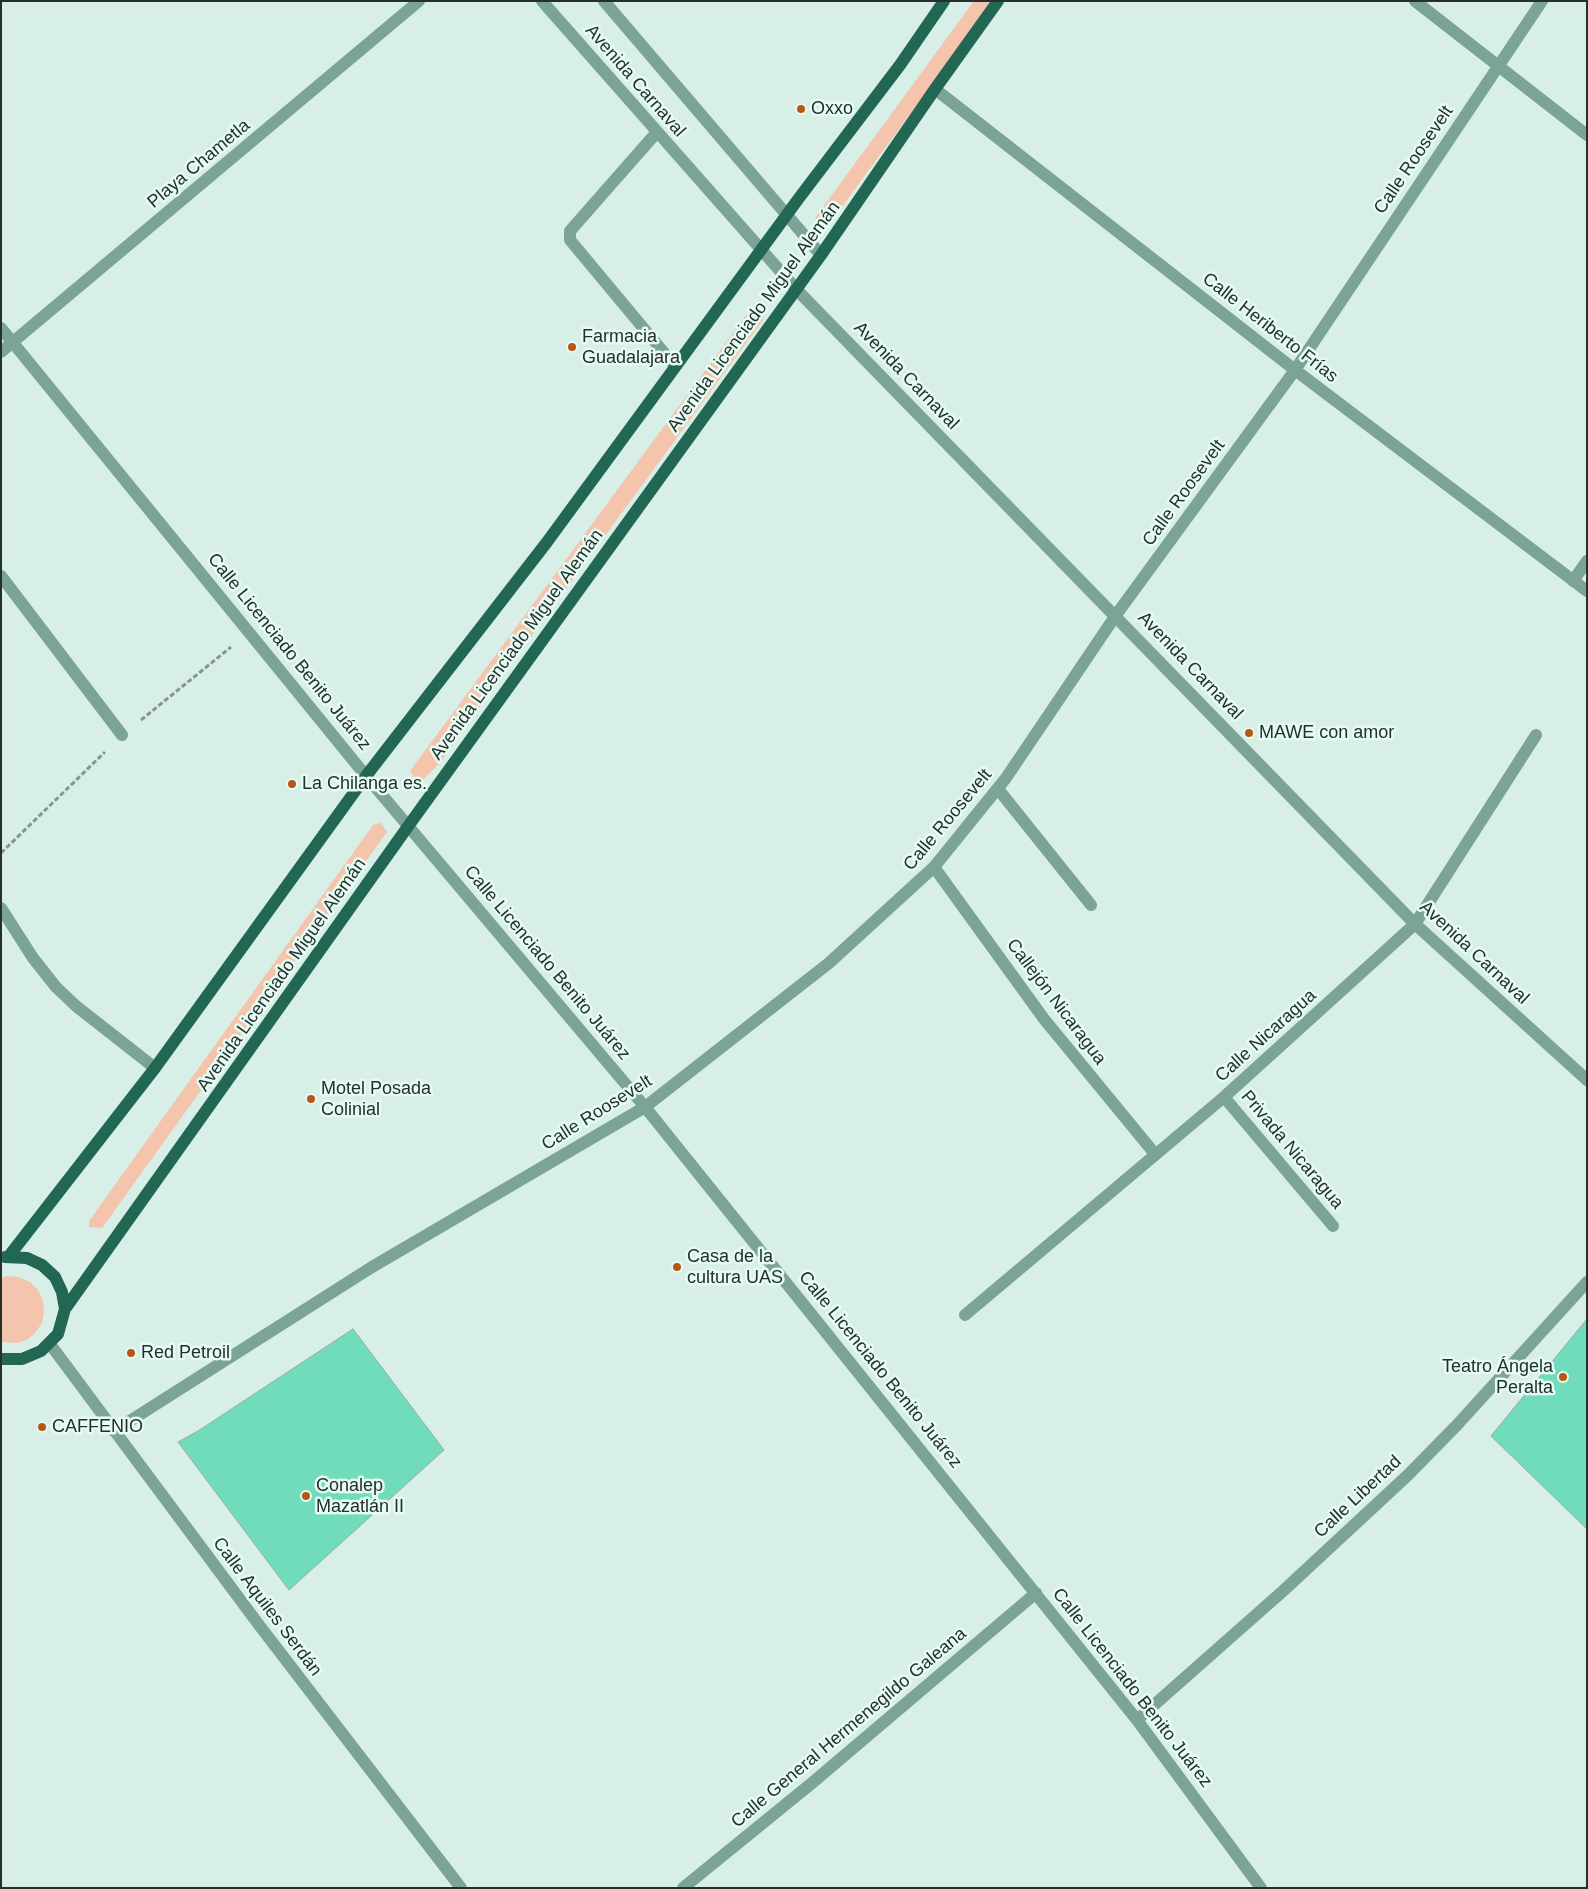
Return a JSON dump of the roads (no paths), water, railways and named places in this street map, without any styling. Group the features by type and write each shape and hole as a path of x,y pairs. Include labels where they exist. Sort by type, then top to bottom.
{"main road":[{"name":"Avenida Licenciado Miguel Alemán","path":"5,1257 155,1068 366,776 547,542 675,366 900,65 944,1"},
{"name":"Avenida Licenciado Miguel Alemán","path":"65,1310 409,826 821,255 998,1"},
{"path":"1,1359 11,1360 32,1356 50,1344 58,1334 65,1310 62,1292 55,1277 42,1265 27,1258 5,1257"}],"street":[{"name":"Playa Chametla","path":"1,352 418,1"},
{"name":"Avenida Carnaval","path":"542,1 796,289 1116,615 1415,924 1587,1080"},
{"name":"Avenida Carnaval","path":"604,1 821,255"},
{"path":"1414,1 1587,135"},
{"name":"Calle Roosevelt","path":"114,1430 372,1267 645,1107 829,963 934,867 998,789 1116,615 1295,370 1542,1"},
{"name":"Calle Heriberto Frías","path":"936,89 1295,370 1587,591"},
{"path":"657,132 570,231 570,240 675,366"},
{"name":"Calle Licenciado Benito Juárez","path":"1,328 366,776 645,1107 1137,1720 1262,1888"},
{"path":"1573,581 1587,561"},
{"path":"1,576 122,735"},
{"name":"Calle Nicaragua","path":"965,1315 1224,1097 1415,924 1536,735"},
{"path":"998,789 1091,905"},
{"name":"Callejón Nicaragua","path":"934,867 1044,1019 1155,1154"},
{"path":"1,908 56,987 76,1006 155,1068"},
{"name":"Privada Nicaragua","path":"1224,1097 1333,1226"},
{"name":"Calle Libertad","path":"1137,1720 1283,1591 1408,1475 1464,1418 1587,1282"},
{"name":"Calle Aquiles Serdán","path":"50,1344 334,1724 461,1888"},
{"name":"Calle General Hermenegildo Galeana","path":"683,1888 812,1783 1036,1593"}],"place":[{"name":"Oxxo","path":"801,109"},
{"name":"Farmacia Guadalajara","path":"572,347"},
{"name":"MAWE con amor","path":"1249,733"},
{"name":"La Chilanga es.","path":"292,784"},
{"name":"Motel Posada Colinial","path":"311,1099"},
{"name":"Casa de la cultura UAS","path":"677,1267"},
{"name":"Red Petroil","path":"131,1353"},
{"name":"Teatro Ángela Peralta","path":"1563,1377"},
{"name":"CAFFENIO","path":"42,1427"},
{"name":"Conalep Mazatlán II","path":"306,1496"}]}
